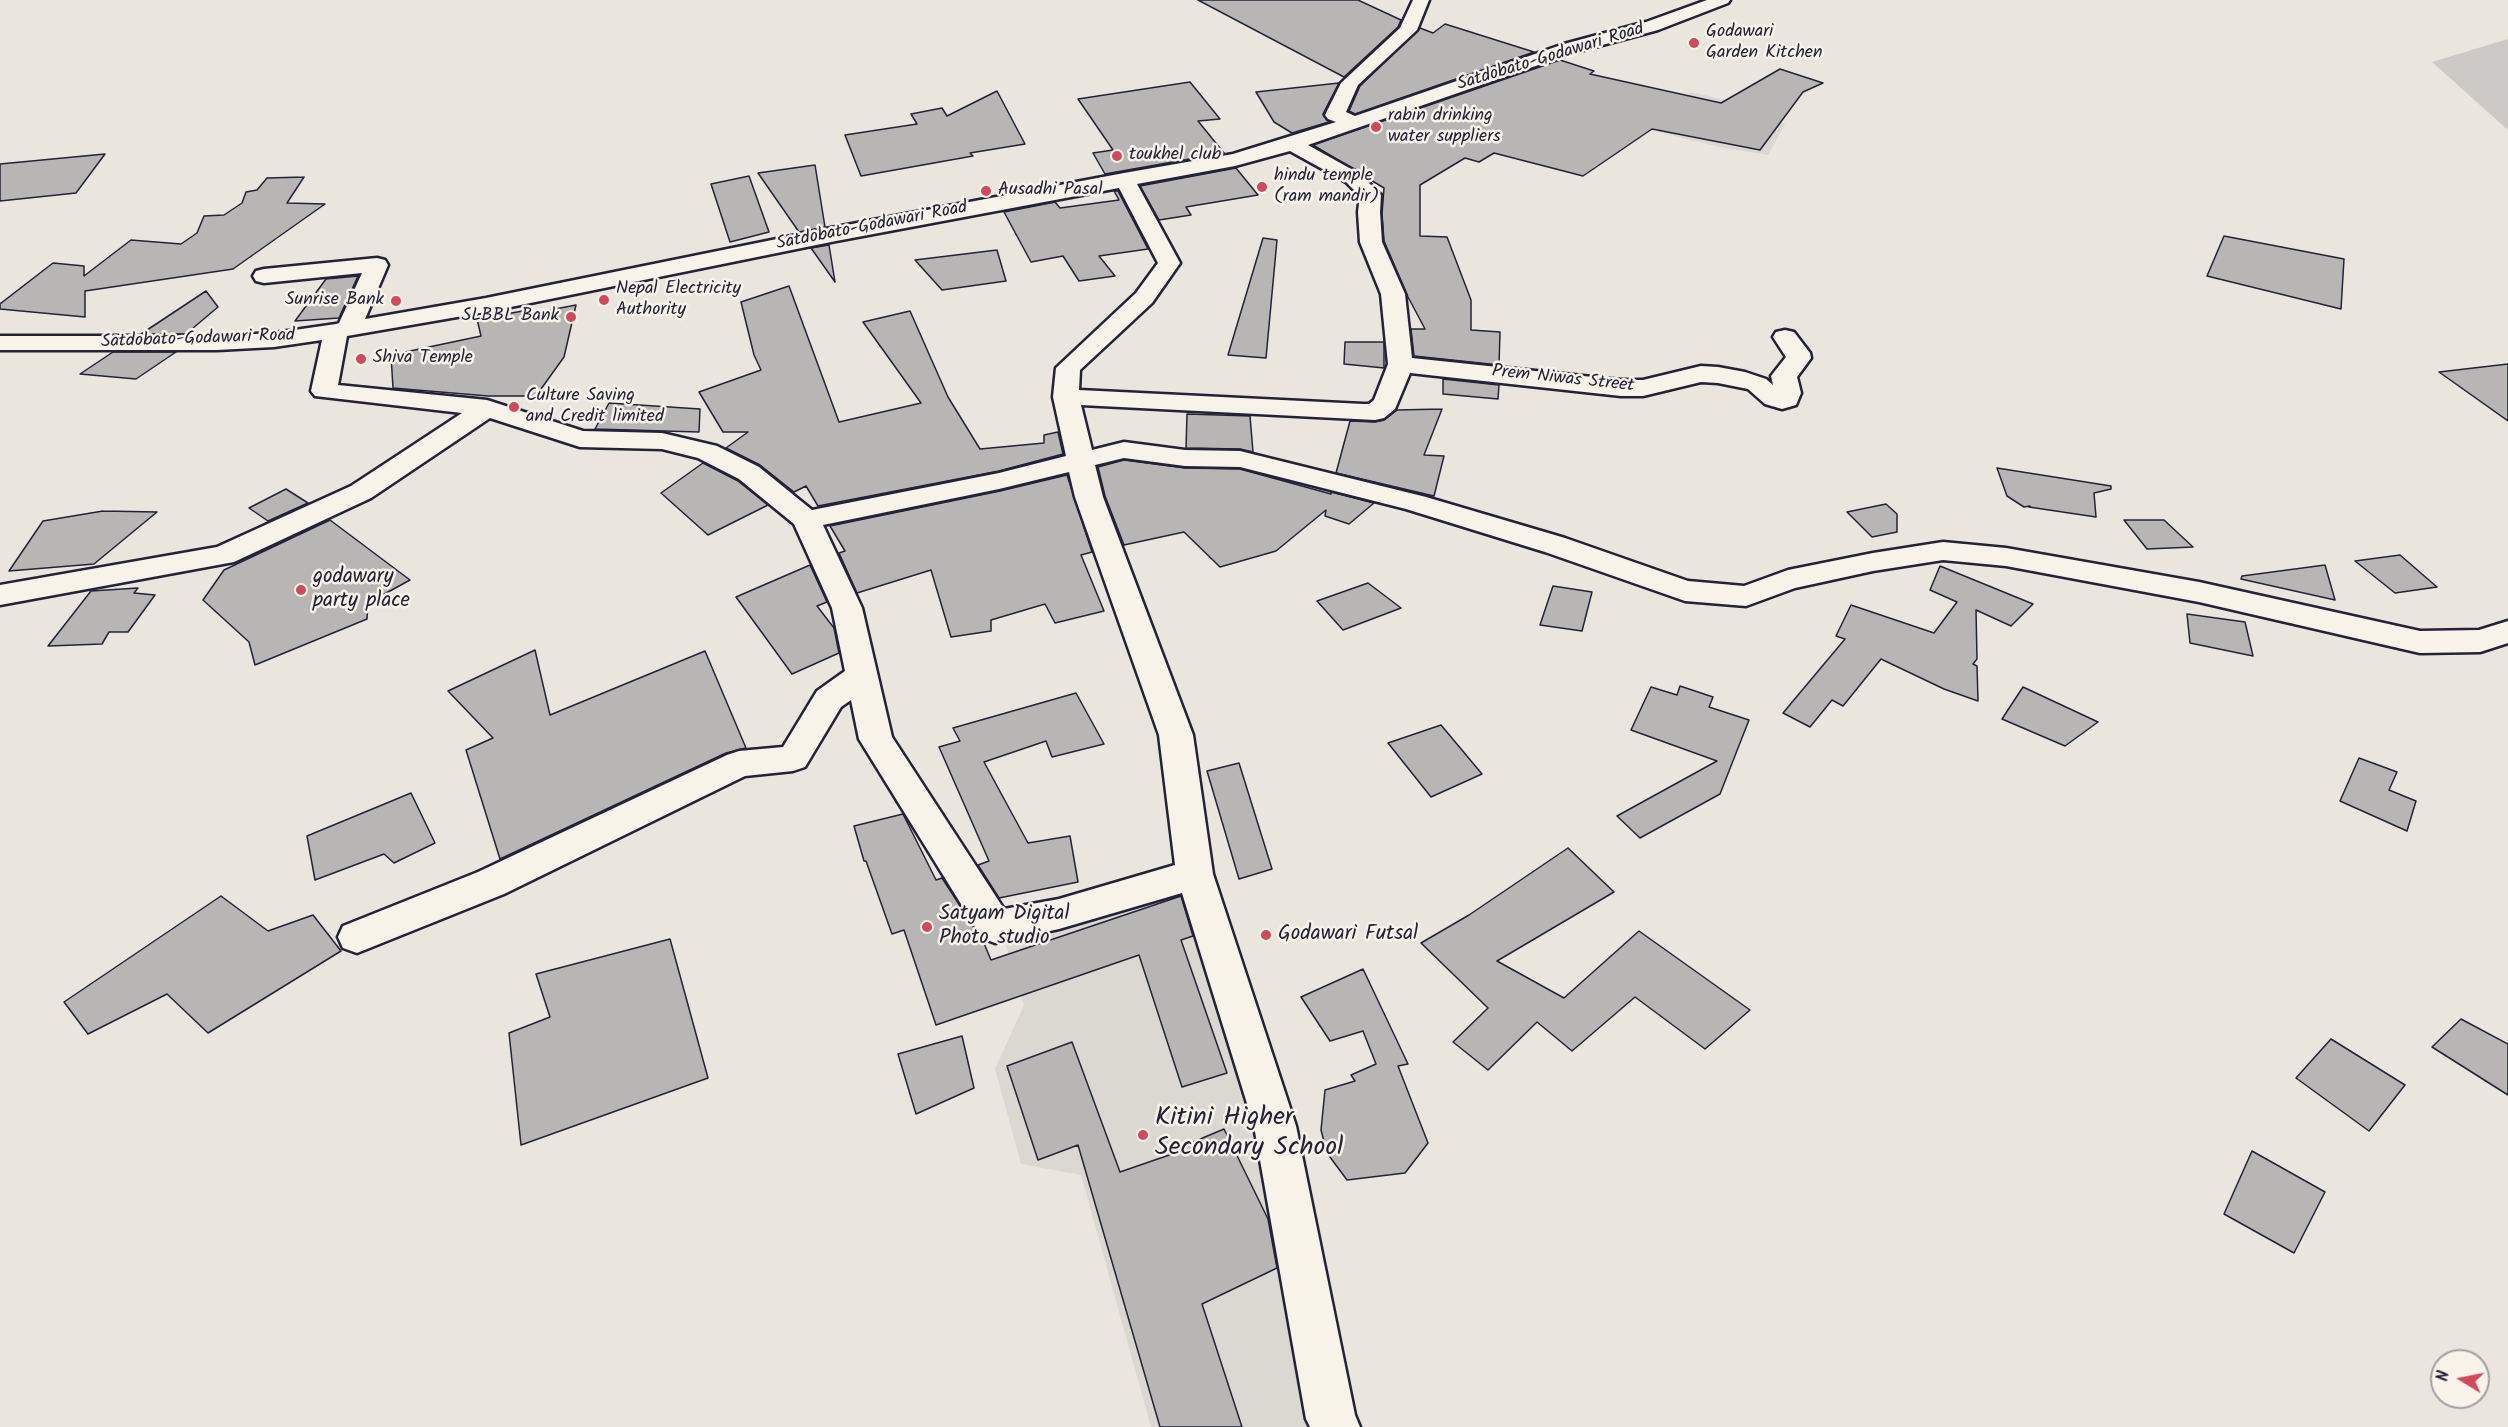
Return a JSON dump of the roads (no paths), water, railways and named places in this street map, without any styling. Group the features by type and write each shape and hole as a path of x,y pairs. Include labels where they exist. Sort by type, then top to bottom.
{"street":[{"path":"1353,123 1335,115 1350,83 1408,30 1421,0"},
{"name":"Satdobato-Godawari Road","path":"0,343 217,343 274,340 342,330 486,305 836,234 1235,160 1292,144 1570,48 1652,26 1722,0"},
{"path":"1066,397 1375,412 1386,404 1400,364 1392,294 1371,242 1369,212 1371,195 1353,178 1292,144"},
{"path":"1124,179 1147,218 1169,263 1144,298 1068,368 1066,397 1089,497 1176,735 1195,874 1275,1126 1330,1419 1335,1427"},
{"path":"264,276 377,265 342,330 324,391 487,408 580,440 662,441 707,452 749,473 806,520 847,608 876,739 995,927 1059,914 1195,874"},
{"name":"Prem Niwas Street","path":"1400,364 1621,388 1643,388 1701,374 1718,375 1736,377 1756,384 1774,399 1782,401 1787,400 1788,393 1784,376 1799,358 1798,353 1785,336"},
{"path":"0,595 224,555 361,492 487,408"},
{"path":"806,520 999,481 1124,450 1185,458 1240,459 1416,503 1555,545 1685,591 1746,596 1788,580 1873,562 1943,551 2007,557 2199,592 2420,642 2480,641 2508,632"},
{"path":"357,937 491,882 740,764 793,758 829,699 862,675"}],"place":[{"name":"Godawari Garden Kitchen","path":"1694,43"},
{"name":"rabin drinking water suppliers","path":"1376,127"},
{"name":"toukhel club","path":"1117,156"},
{"name":"hindu temple (ram mandir)","path":"1262,187"},
{"name":"Ausadhi Pasal","path":"986,191"},
{"name":"Nepal Electricity Authority","path":"604,300"},
{"name":"Sunrise Bank","path":"396,301"},
{"name":"SLBBL Bank","path":"571,317"},
{"name":"Shiva Temple","path":"361,359"},
{"name":"Culture Saving and Credit limited","path":"514,407"},
{"name":"godawary party place","path":"301,590"},
{"name":"Satyam Digital Photo studio","path":"927,927"},
{"name":"Godawari Futsal","path":"1266,935"},
{"name":"Kitini Higher Secondary School","path":"1143,1135"}]}
